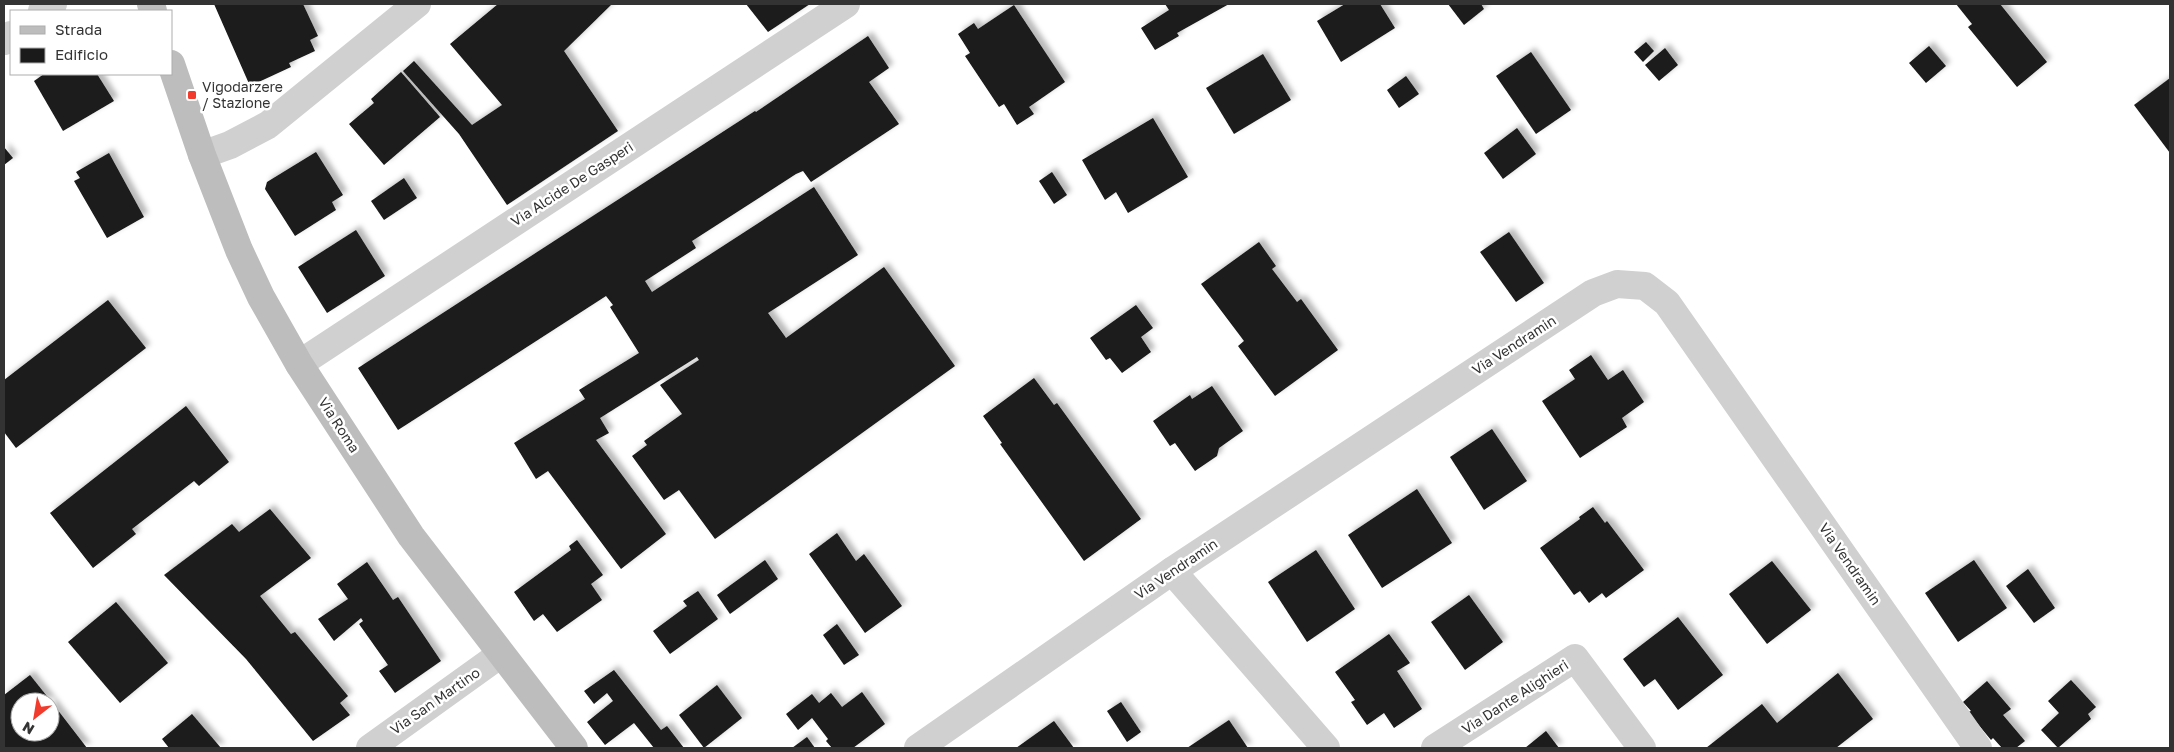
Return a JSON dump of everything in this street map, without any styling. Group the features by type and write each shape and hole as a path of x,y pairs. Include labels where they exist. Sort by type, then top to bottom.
{"main road":[{"name":"Via Roma","path":"172,67 202,155 240,250 261,297 299,364 412,536 574,748"}],"street":[{"path":"202,155 230,145 268,125 417,4"},
{"name":"Via Alcide De Gasperi","path":"299,364 846,4"},
{"name":"Via Vendramin","path":"918,748 1172,571 1593,293 1617,284 1645,286 1667,303 1978,748"},
{"path":"1172,571 1326,748"},
{"name":"Via San Martino","path":"370,748 501,654"},
{"name":"Via Dante Alighieri","path":"1436,748 1575,658 1642,748"}],"building":[{"path":"214,4 303,4 318,36 310,40 315,51 289,63 291,67 250,86"},
{"path":"498,4 612,4 564,51 618,131 507,205 459,134 403,71 414,61 472,125 502,105 450,44"},
{"path":"746,4 810,4 768,32"},
{"path":"1165,4 1229,4 1177,33 1179,36 1155,50 1141,28 1169,10"},
{"path":"1345,4 1380,4 1395,28 1341,62 1317,21"},
{"path":"1448,4 1481,4 1484,9 1464,25"},
{"path":"1956,4 2000,4 2047,62 2017,87 1968,27 1972,24"},
{"path":"1014,5 1065,82 1029,107 1034,114 1017,125 1004,104 999,107 965,56 970,53 958,34 974,23 978,29"},
{"path":"868,36 889,68 869,82 899,124 811,182 803,171 796,174 692,241 696,248 645,281 652,292 814,187 858,255 768,313 786,338 884,267 955,366 715,539 679,490 664,500 632,456 647,445 644,441 682,414 660,385 699,360 697,357 600,418 609,433 596,440 666,534 621,569 548,471 536,479 514,443 585,399 579,390 639,353 610,307 613,305 606,296 398,430 358,368 756,112"},
{"path":"1646,42 1654,51 1643,62 1634,52"},
{"path":"1929,46 1946,66 1926,83 1909,63"},
{"path":"1665,48 1678,65 1659,81 1645,65"},
{"path":"1531,52 1571,110 1536,134 1496,76"},
{"path":"1263,54 1291,100 1234,134 1206,88"},
{"path":"401,72 440,117 384,165 349,124 374,103 371,99"},
{"path":"43,75 98,75 114,101 63,131 34,81"},
{"path":"1406,76 1419,94 1399,108 1387,90"},
{"path":"2170,78 2170,153 2134,105"},
{"path":"1153,118 1188,177 1128,213 1116,192 1105,200 1082,160"},
{"path":"1517,128 1536,154 1503,179 1484,153"},
{"path":"4,147 13,158 4,165"},
{"path":"316,152 343,195 332,202 336,210 295,236 265,189 267,182"},
{"path":"109,153 144,217 107,238 74,181 80,178 76,172"},
{"path":"1052,172 1067,195 1054,204 1039,181"},
{"path":"404,178 417,198 384,220 371,201"},
{"path":"356,230 385,276 327,313 298,267"},
{"path":"1509,232 1544,283 1516,302 1480,252"},
{"path":"1259,242 1276,266 1272,269 1297,302 1301,299 1338,350 1275,396 1238,346 1244,341 1201,284"},
{"path":"108,300 146,348 16,448 4,432 4,380"},
{"path":"1136,305 1153,328 1141,337 1151,352 1122,373 1110,358 1106,360 1090,338"},
{"path":"1591,355 1608,380 1623,370 1644,402 1622,418 1627,427 1580,458 1542,401 1575,379 1569,370"},
{"path":"1034,378 1054,405 1057,403 1141,519 1084,561 1000,444 1002,443 983,416"},
{"path":"1212,386 1243,431 1219,448 1217,456 1195,471 1175,443 1170,446 1153,421 1190,395 1192,399"},
{"path":"186,406 229,462 199,486 194,481 132,529 136,534 93,568 50,513"},
{"path":"1492,429 1527,481 1484,510 1450,457"},
{"path":"1417,489 1452,543 1382,588 1348,535"},
{"path":"1593,507 1605,523 1607,521 1644,570 1606,598 1602,593 1589,603 1580,591 1574,595 1540,548 1580,519 1579,517"},
{"path":"270,509 311,558 260,596 291,634 295,632 348,696 340,703 350,715 313,741 246,659 164,575 232,524 239,532"},
{"path":"837,533 856,561 864,554 902,606 865,633 809,554"},
{"path":"577,540 603,575 591,584 602,600 557,632 543,614 534,621 514,592 571,550 569,546"},
{"path":"1316,550 1355,609 1307,642 1268,582"},
{"path":"765,560 778,579 730,614 717,595"},
{"path":"1974,560 2007,608 1958,642 1925,593"},
{"path":"1772,561 1811,610 1767,644 1729,594"},
{"path":"367,562 393,600 398,597 441,661 395,693 379,671 388,665 359,624 363,621 361,618 334,641 318,619 348,599 337,584"},
{"path":"2028,569 2055,608 2034,623 2006,586"},
{"path":"698,591 718,619 670,654 653,631 687,606 683,601"},
{"path":"1469,595 1503,642 1465,670 1431,622"},
{"path":"116,602 168,663 120,703 68,642"},
{"path":"1678,617 1723,675 1678,710 1655,679 1644,687 1623,659"},
{"path":"837,624 859,655 844,665 823,635"},
{"path":"1389,634 1410,663 1397,671 1422,709 1394,728 1384,713 1367,725 1351,702 1355,700 1335,672"},
{"path":"614,670 661,730 667,726 684,748 654,748 634,723 605,745 587,722 613,701 607,693 594,704 584,691"},
{"path":"1838,673 1873,719 1836,748 1706,748 1762,704 1777,723"},
{"path":"30,675 44,692 10,692 10,742 60,742 60,713 87,748 4,748 4,695"},
{"path":"2071,680 2096,707 2088,714 2091,719 2058,748 2041,730 2059,713 2048,701"},
{"path":"1987,681 2011,709 2003,715 2025,741 2016,748 2002,748 1993,738 1991,740 1968,712 1971,711 1963,702"},
{"path":"717,685 742,718 704,748 679,715"},
{"path":"862,692 885,724 853,748 832,748 826,741 828,739 812,718 798,730 786,714 812,694 819,703 831,693 842,707"},
{"path":"1121,702 1141,732 1127,742 1107,711"},
{"path":"192,714 221,748 169,748 162,739"},
{"path":"1229,720 1248,748 1187,748"},
{"path":"1054,721 1074,748 1016,748"},
{"path":"1546,731 1559,748 1525,748"},
{"path":"807,737 815,748 792,748"}],"place":[{"name":"Vigodarzere / Stazione","path":"192,95"}]}
